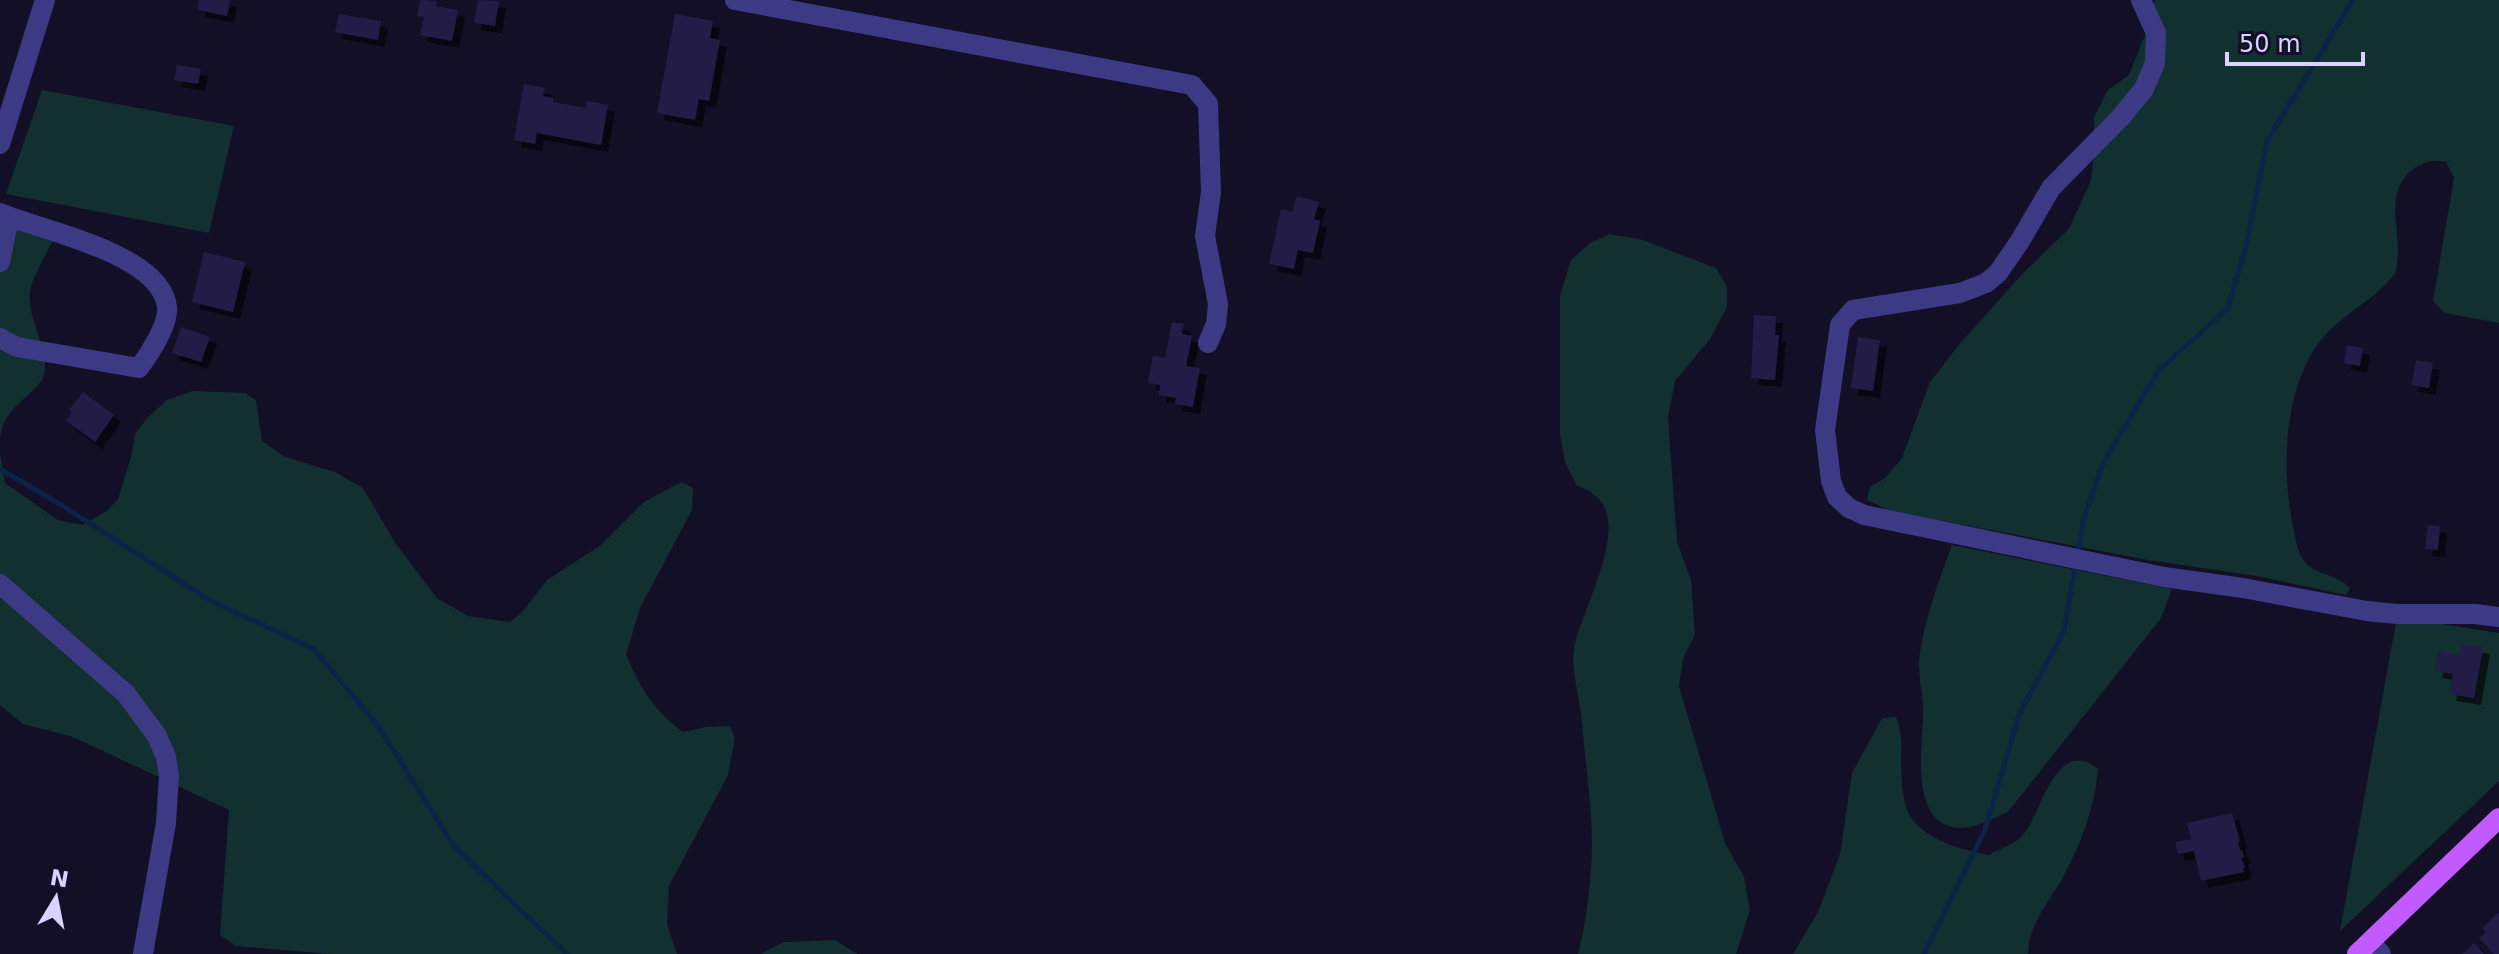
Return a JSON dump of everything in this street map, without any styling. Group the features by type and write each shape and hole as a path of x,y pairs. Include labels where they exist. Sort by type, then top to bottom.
{"main road":[{"path":"2369,950 2499,818"}],"street":[{"path":"0,144 45,0"},
{"path":"735,0 1192,85 1208,104 1211,192 1205,236 1218,304 1216,324 1208,343"},
{"path":"2141,0 2156,33 2155,63 2144,89 2051,188 1998,273 1986,283 1960,293 1853,310 1840,325 1825,430 1831,481 1837,497 1849,508 1864,515 2164,577 2367,611 2499,617"},
{"path":"0,262 5,215 92,243 133,264 161,288 168,309 154,348 139,368 17,347 0,338"},
{"path":"0,584 126,694 140,710 163,748 169,776 169,796 143,954"}],"green space":[{"path":"2155,0 2499,0 2499,323 2445,313 2433,301 2454,178 2446,162 2425,163 2404,178 2396,199 2398,256 2395,273 2381,289 2326,334 2301,376 2293,400 2287,478 2297,545 2302,557 2314,570 2346,584 2350,589 2346,595 1890,511 1867,500 1870,487 1885,478 1902,458 1930,382 2023,273 2069,229 2091,180 2094,117 2108,90 2129,75"},
{"path":"42,90 234,126 209,233 6,194"},
{"path":"0,212 53,240 30,291 45,370 37,386 7,417 0,441"},
{"path":"1609,234 1640,239 1716,268 1727,286 1727,307 1710,339 1675,381 1668,417 1677,542 1691,580 1695,634 1683,659 1679,686 1725,843 1744,877 1750,910 1736,954 1578,954 1588,900 1592,845 1582,722 1573,657 1607,546 1608,525 1604,507 1591,493 1577,486 1565,462 1560,433 1560,296 1571,260 1589,244"},
{"path":"193,391 245,393 256,400 262,441 285,457 335,472 363,488 396,544 437,598 468,616 510,622 524,610 547,580 601,545 644,502 681,482 693,488 692,510 640,608 626,654 648,698 683,732 730,726 735,738 728,775 669,886 667,924 677,954 329,954 236,946 220,935 229,810 73,737 23,724 0,705 0,454 5,483 58,520 83,525 108,510 118,499 135,434 147,418 167,400"},
{"path":"1952,545 2172,589 2161,618 2008,812 1977,825 1960,828 1944,824 1933,815 1923,787 1921,770 1923,707 1920,652 1929,611"},
{"path":"2397,617 2499,633 2499,781 2340,931"},
{"path":"1896,717 1901,735 1903,793 1909,814 1928,834 1969,850 1989,855 2019,839 2051,782 2071,762 2083,761 2098,769 2091,810 2082,837 2036,922 2028,954 1793,954 1819,910 1840,854 1852,773 1882,718"},
{"path":"835,940 857,954 760,954 784,942"}],"building":[{"path":"199,0 230,0 227,16 198,10"},
{"path":"420,0 437,1 436,6 458,10 452,41 420,35 424,17 417,16"},
{"path":"478,0 499,1 495,26 474,23"},
{"path":"339,14 381,21 378,40 335,32"},
{"path":"675,14 713,21 710,38 720,40 709,101 699,99 695,120 657,113"},
{"path":"177,65 201,69 198,84 174,80"},
{"path":"524,84 545,88 543,96 554,98 553,102 586,108 587,101 608,105 601,145 537,133 535,144 514,140"},
{"path":"1297,196 1319,202 1314,219 1320,221 1313,253 1298,250 1294,269 1269,264 1281,209 1292,212"},
{"path":"204,252 245,262 233,312 192,302"},
{"path":"1754,315 1776,316 1775,335 1779,335 1775,380 1751,378"},
{"path":"1172,322 1184,324 1182,334 1192,336 1186,366 1200,368 1193,407 1175,404 1176,398 1159,395 1160,385 1148,383 1153,356 1165,358"},
{"path":"181,327 210,337 201,362 172,353"},
{"path":"1858,337 1880,340 1873,391 1851,388"},
{"path":"2347,345 2363,348 2360,366 2344,363"},
{"path":"2416,360 2433,363 2429,388 2412,385"},
{"path":"83,392 114,415 95,442 66,421 72,412 69,410"},
{"path":"2428,525 2440,526 2438,550 2425,549"},
{"path":"2462,644 2483,647 2474,698 2449,694 2453,674 2435,671 2439,651 2460,655"},
{"path":"2232,813 2244,857 2241,858 2244,872 2201,881 2194,851 2178,854 2175,842 2191,839 2187,823"},
{"path":"2499,912 2499,954 2494,954 2479,938 2486,932 2482,928"},
{"path":"2474,943 2484,954 2462,954"}],"waterway":[{"path":"2078,552 2084,518 2103,463 2159,370 2228,308 2246,246 2267,141 2353,0"},
{"path":"0,469 211,601 314,649 378,726 454,846 567,954"},
{"path":"1924,954 1985,830 2019,715 2064,630 2076,562"}]}
